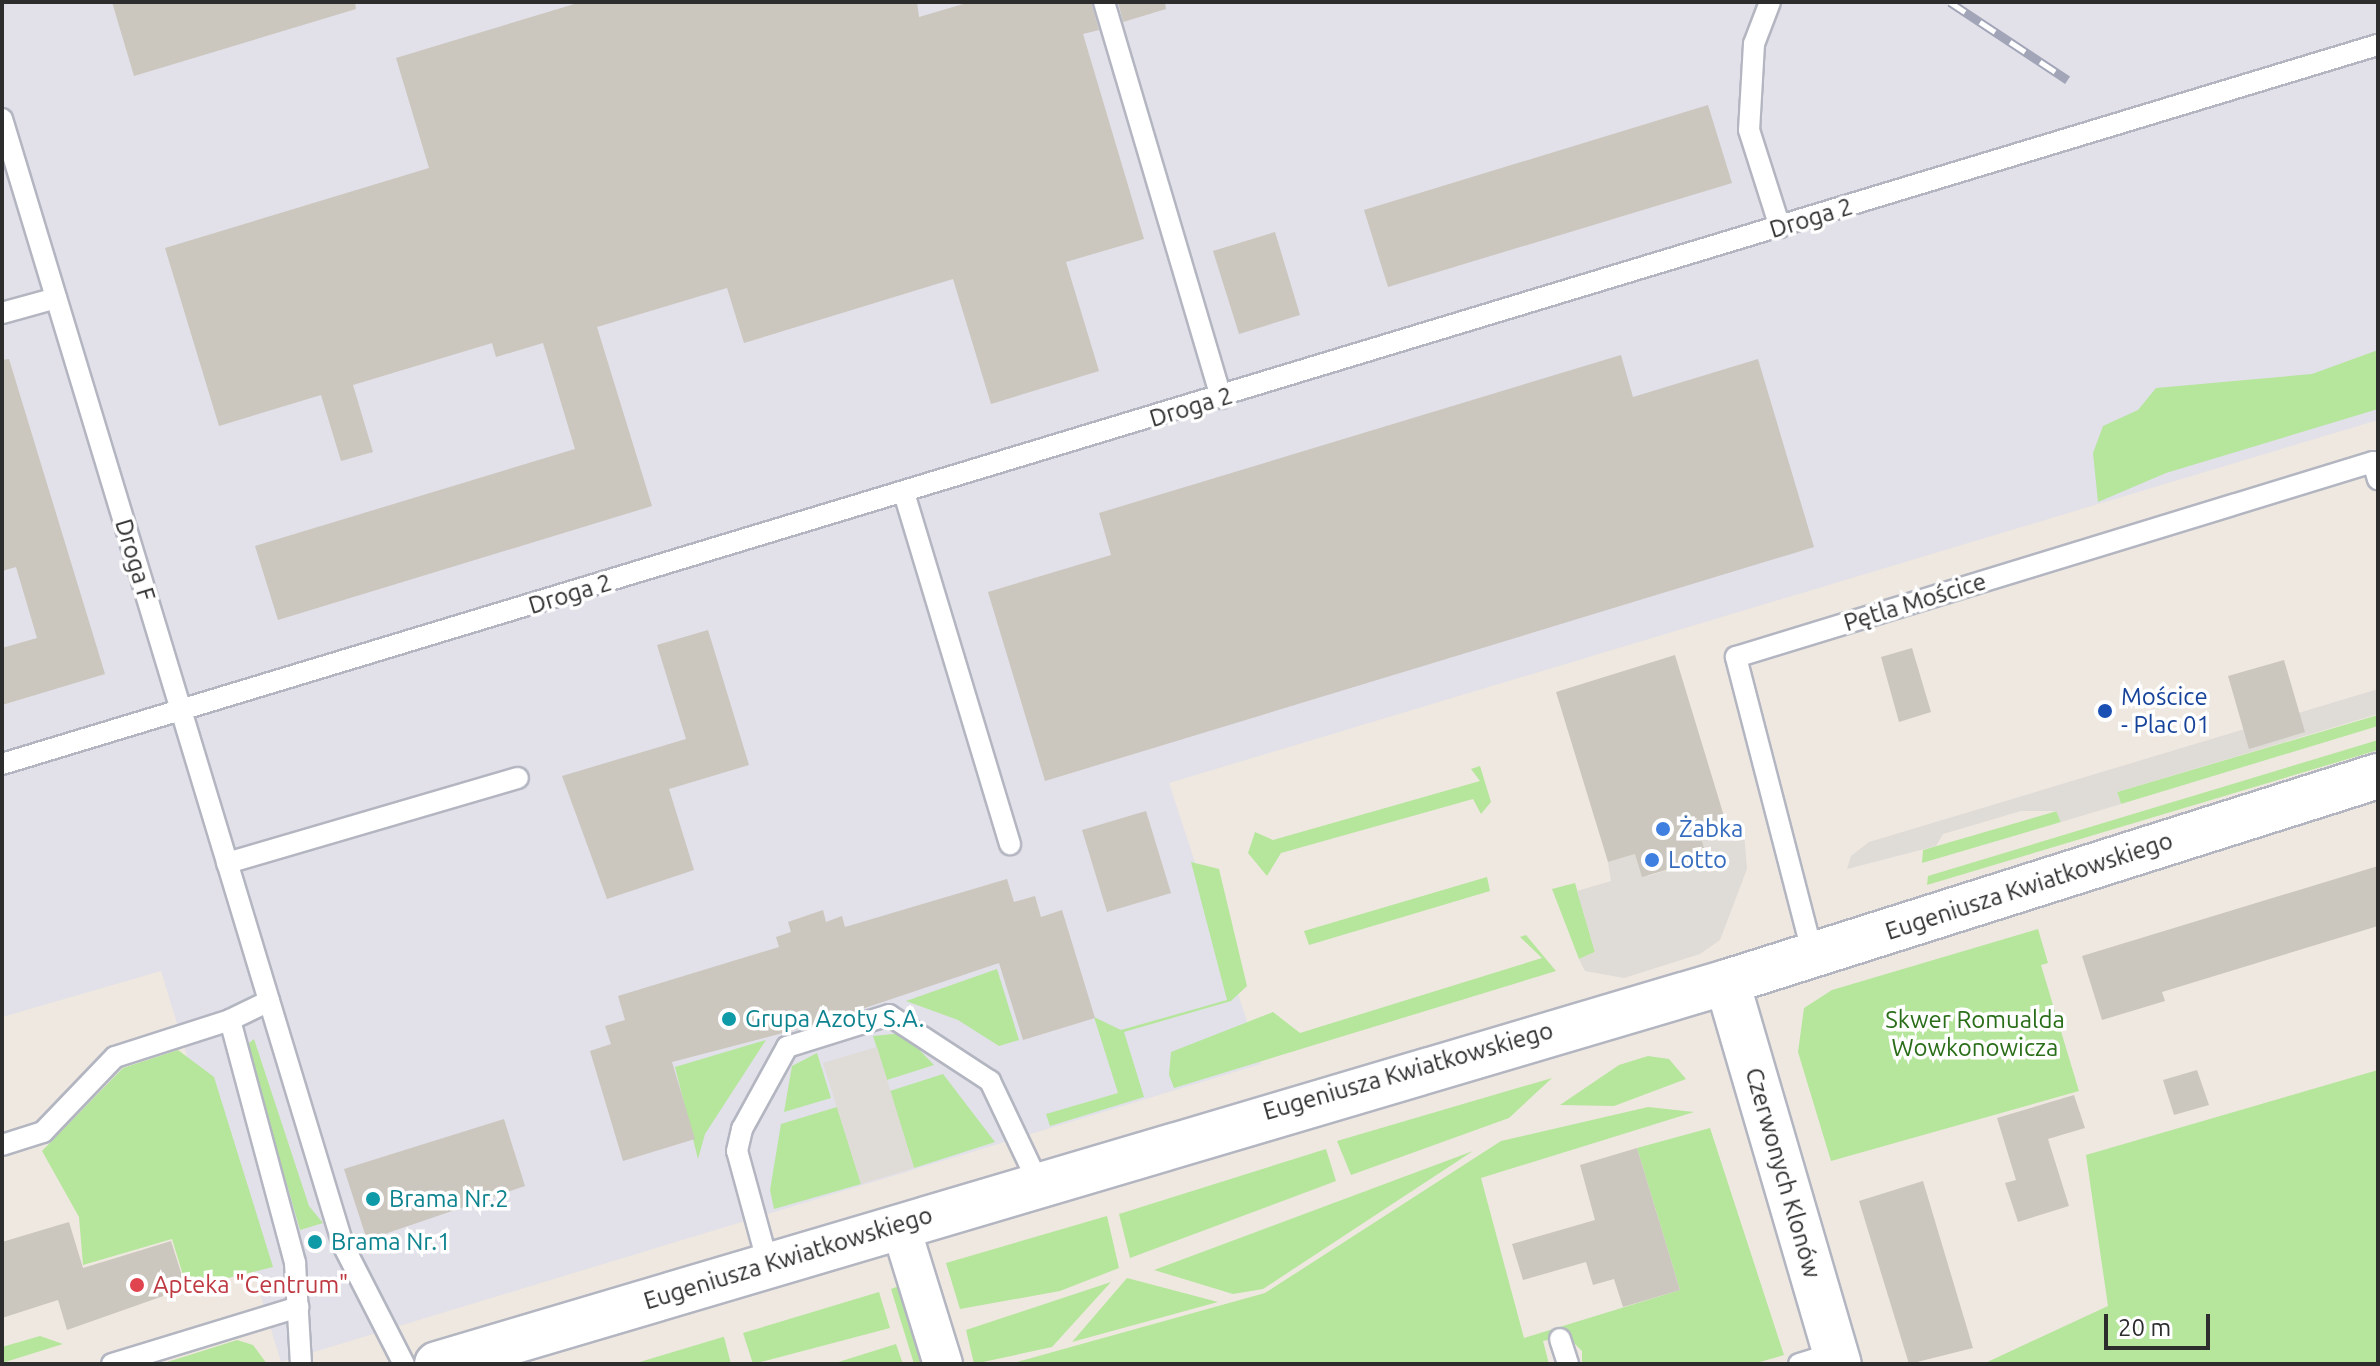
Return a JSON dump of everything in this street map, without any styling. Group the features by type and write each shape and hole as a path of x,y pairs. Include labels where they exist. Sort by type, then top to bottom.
{"main road":[{"name":"Eugeniusza Kwiatkowskiego","path":"437,1364 1038,1182 1727,982 2378,776"},
{"name":"Czerwonych Klonów","path":"1727,982 1825,1360"}],"street":[{"path":"900,1225 943,1364"}],"lane":[{"path":"1104,2 1221,398"},
{"path":"1770,2 1754,44 1749,130 1780,227"},
{"name":"Droga 2","path":"2,764 1221,398 2378,45"},
{"name":"Droga F","path":"2,119 343,1245 404,1364"},
{"path":"2,313 56,298"},
{"name":"Pętla Mościce","path":"1813,955 1736,657 2373,462 2378,479"},
{"path":"904,493 1010,844"},
{"path":"227,863 518,778"},
{"path":"2,1145 43,1132 115,1057 230,1020 269,1001"},
{"path":"768,1264 737,1151 742,1129 787,1047 874,1019 889,1015 990,1081 1038,1182"},
{"path":"230,1020 284,1219 298,1307 301,1364"},
{"path":"112,1364 298,1307"},
{"path":"1560,1339 1568,1364"}],"shaded area":[{"name":"Grupa Azoty S.A.","path":"2,2 2378,2 2378,420 1169,783 1261,1064 281,1362 161,971 2,1017"},
{"path":"2378,689 2378,714 2117,792 2121,804 2061,822 2056,811 2021,811 1943,834 1936,846 1847,869 1851,856 1869,842"},
{"path":"1743,821 1747,869 1720,940 1700,954 1624,978 1585,971 1579,959 1595,952 1577,891 1611,881 1608,862 1635,854 1648,876 1701,860 1700,835"},
{"path":"877,1047 914,1168 861,1184 823,1063"}],"green space":[{"path":"2378,350 2378,409 2166,473 2098,502 2093,453 2103,426 2138,410 2156,388 2312,374"},
{"path":"2378,715 2378,726 2121,804 2117,792"},
{"path":"2378,740 2378,750 1927,885 1928,876"},
{"path":"1480,766 1491,802 1481,814 1473,799 1281,853 1267,876 1248,853 1255,832 1273,840 1480,781 1471,769"},
{"path":"2057,811 2061,822 1922,863 1923,850"},
{"path":"1191,862 1219,869 1247,986 1231,1001 1124,1032 1144,1097 1050,1126 1046,1114 1118,1093 1094,1017 1121,1030 1227,1000"},
{"path":"1487,877 1490,891 1309,945 1304,931"},
{"path":"1575,883 1595,952 1579,959 1552,889"},
{"name":"Skwer Romualda Wowkonowicza","path":"2038,929 2048,963 2041,965 2079,1091 1831,1161 1798,1052 1804,1008 1832,990"},
{"path":"1526,935 1556,971 1174,1088 1169,1075 1171,1052 1273,1012 1300,1033 1542,958 1520,937"},
{"path":"997,969 1019,1040 999,1046 958,1020 906,1001"},
{"path":"903,1033 934,1065 887,1080 873,1036"},
{"path":"254,1039 309,1206 323,1223 300,1230 247,1045"},
{"path":"766,1040 705,1134 698,1159 675,1067"},
{"path":"178,1050 214,1077 273,1267 187,1288 172,1239 83,1265 79,1217 42,1151 123,1068"},
{"path":"817,1053 831,1098 784,1112 792,1066"},
{"path":"1648,1056 1669,1059 1686,1079 1614,1106 1560,1105 1619,1065"},
{"path":"2378,1070 2378,1364 1983,1364 2108,1306 2086,1155"},
{"path":"943,1074 995,1142 914,1168 890,1091"},
{"path":"1552,1078 1509,1118 1351,1175 1337,1141"},
{"path":"837,1107 861,1184 774,1209 770,1190 781,1124"},
{"path":"1648,1107 1694,1112 1481,1178 1524,1338 1680,1290 1637,1148 1710,1128 1784,1355 1753,1364 1582,1364 1582,1351 1567,1336 1543,1341 1549,1364 1010,1364 1265,1293 1501,1141"},
{"path":"1326,1149 1336,1181 1130,1258 1119,1214"},
{"path":"1473,1151 1263,1289 1233,1294 1154,1270"},
{"path":"1107,1216 1119,1268 1060,1291 960,1309 946,1263"},
{"path":"1127,1278 1218,1302 1072,1342"},
{"path":"1111,1282 1052,1347 974,1364 966,1330"},
{"path":"899,1286 923,1364 914,1364 891,1289"},
{"path":"879,1292 890,1328 753,1364 743,1333"},
{"path":"40,1336 63,1344 2,1363 2,1347"},
{"path":"723,1337 731,1364 633,1364"},
{"path":"237,1340 253,1345 267,1364 161,1364"},
{"path":"896,1344 903,1364 832,1364"}],"building":[{"path":"112,2 355,2 356,9 134,76"},
{"path":"581,2 917,2 919,17 970,2 1091,2 1099,30 1083,34 1144,239 1066,262 1099,371 991,404 953,279 744,343 727,288 597,327 652,506 278,620 255,546 575,449 543,343 496,357 492,343 353,385 373,452 341,461 321,395 219,426 165,248 429,168 396,58"},
{"path":"1118,2 1165,2 1166,9 1123,22"},
{"path":"1708,105 1732,183 1388,287 1364,210"},
{"path":"1275,232 1300,315 1239,334 1213,251"},
{"path":"1621,355 1633,397 1758,359 1814,547 1045,781 988,592 1111,555 1099,513"},
{"path":"9,359 105,674 2,705 2,648 37,638 16,567 2,571 2,360"},
{"path":"708,630 749,765 669,789 694,870 607,899 562,776 686,739 657,645"},
{"path":"1912,648 1931,712 1899,722 1881,657"},
{"path":"1675,655 1727,826 1700,835 1707,858 1642,877 1635,854 1608,862 1556,692"},
{"path":"2284,660 2305,732 2249,749 2228,676"},
{"path":"1146,811 1171,893 1107,912 1082,830"},
{"path":"2378,866 2378,926 2162,992 2165,1001 2102,1020 2082,956"},
{"name":"Grupa Azoty S.A.","path":"1007,879 1014,902 1035,896 1041,917 1062,910 1095,1018 1023,1040 999,963 817,1024 672,1062 695,1139 623,1161 590,1051 611,1044 605,1026 625,1020 618,996 779,947 776,937 791,932 788,922 823,910 826,922 842,916 845,927"},
{"path":"2197,1070 2209,1105 2174,1115 2163,1080"},
{"path":"2074,1095 2085,1128 2048,1139 2069,1206 2018,1222 2005,1183 2016,1180 1997,1118"},
{"path":"504,1119 525,1186 367,1240 344,1169"},
{"path":"1637,1148 1680,1290 1623,1307 1614,1279 1593,1285 1586,1262 1523,1280 1512,1244 1595,1220 1580,1165"},
{"path":"1923,1181 1973,1348 1909,1364 1859,1201"},
{"path":"69,1222 83,1268 171,1241 186,1288 67,1330 58,1300 2,1318 2,1242"}],"railway":[{"path":"1950,2 2068,80"}],"place":[{"name":"Mościce - Plac 01","path":"2105,711"},
{"name":"Żabka","path":"1663,829"},
{"name":"Lotto","path":"1652,860"},
{"name":"Grupa Azoty S.A.","path":"729,1019"},
{"name":"Brama Nr.2","path":"373,1199"},
{"name":"Brama Nr.1","path":"315,1242"},
{"name":"Apteka \"Centrum\"","path":"137,1285"}]}
